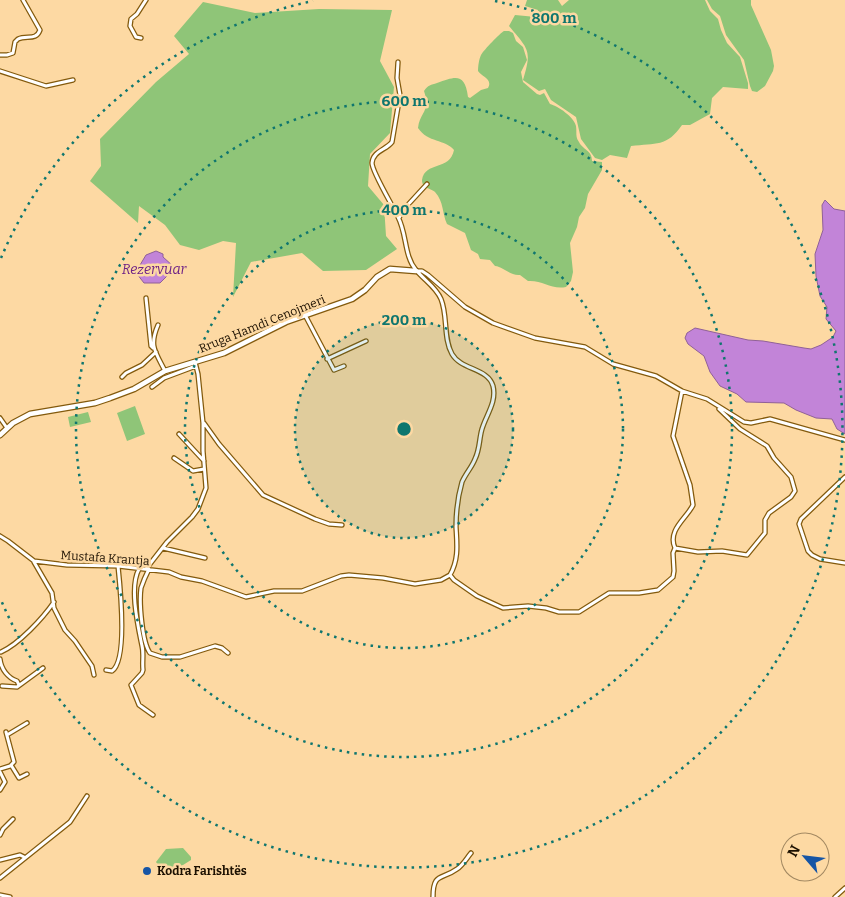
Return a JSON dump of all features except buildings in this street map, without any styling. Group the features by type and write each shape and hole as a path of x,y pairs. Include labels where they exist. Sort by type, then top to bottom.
{"street":[{"path":"0,55 7,56 13,53 15,42 18,39 38,35 40,30 23,0"},
{"path":"141,38 136,37 130,26 131,19 138,14 146,0"},
{"path":"398,62 397,78 400,95 392,142 376,154 372,162 375,175 384,188 399,219 407,245 408,256 416,271 441,298 452,354 460,363 487,376 494,392 492,405 481,432 476,458 468,470 460,489 456,518 456,558 450,575 454,580 477,596 503,608 528,606 559,612 579,612 609,593 639,593 658,590 672,577 674,571 674,534 682,518 693,504 690,485 674,436 682,391"},
{"path":"0,71 46,86 73,80"},
{"path":"399,219 404,209 426,184"},
{"name":"Rruga Hamdi Cenojmeri","path":"0,435 13,423 30,414 95,403 116,396 144,384 165,371 196,364 224,353 266,331 359,296 377,277 390,269 416,271"},
{"path":"416,271 428,274 465,307 492,322 535,338 585,347 613,364 656,376 682,391 697,394 744,422 751,423 770,419 845,440"},
{"path":"146,298 151,346 165,371"},
{"path":"305,315 334,370 344,366"},
{"path":"153,348 154,335 158,325"},
{"path":"328,359 366,341"},
{"path":"122,377 142,365 156,352"},
{"path":"152,387 164,378 196,364 203,423 206,488 198,509 163,548 148,569 142,584 140,599 144,634 150,653 162,657 180,656 215,646 222,648 228,653"},
{"path":"675,548 698,552 722,551 747,556 765,533 765,520 769,513 791,497 795,490 792,477 774,458 767,446 740,429 713,402"},
{"path":"0,418 8,428"},
{"path":"203,423 263,495 315,519 329,524 342,525"},
{"path":"179,434 204,461"},
{"path":"174,458 193,470 204,469"},
{"path":"845,478 801,519 799,524 808,551 812,555 845,563"},
{"path":"0,536 34,561 52,593 54,608 65,630 92,666 94,675"},
{"path":"163,548 205,558"},
{"name":"Mustafa Krantja","path":"34,561 118,566 169,572 181,577 202,581 246,597 274,592 302,591 341,576 349,575 383,578 415,584 441,580 450,575"},
{"path":"106,670 112,671 115,668 121,654 118,566"},
{"path":"140,569 136,578 135,594 138,633 143,647 143,670 131,685 139,705 153,714"},
{"path":"19,685 17,681 10,679 2,667 0,652 41,620 54,602"},
{"path":"2,686 17,687 43,668"},
{"path":"0,790 4,782 0,770 11,765 14,759 6,734 27,723"},
{"path":"11,765 19,778 27,774"},
{"path":"0,878 70,822 87,796"},
{"path":"0,836 13,819"},
{"path":"433,897 437,879 459,868 471,854"},
{"path":"0,860 20,855 24,857"},
{"path":"835,897 845,888"},
{"path":"0,895 10,897"}],"green space":[{"path":"527,0 558,0 562,6 569,0 705,0 710,11 718,19 727,43 740,57 748,89 723,87 712,98 710,114 690,125 682,125 666,141 631,146 627,158 610,155 602,160 595,158 581,139 576,117 551,100 545,89 539,91 523,80 528,56 527,51 521,40 509,26 515,15 536,17 538,10 525,6"},
{"path":"707,0 751,0 751,5 771,50 774,66 765,86 757,92 752,91 744,60 726,35 720,16 712,9"},
{"path":"203,2 255,13 319,9 392,10 380,61 394,87 390,133 370,154 368,186 384,205 386,236 397,249 366,270 323,271 302,253 251,262 233,297 236,243 223,241 199,250 180,245 165,225 139,206 138,223 90,181 101,166 100,139 156,82 189,54 174,36"},
{"path":"504,31 513,33 516,41 523,47 527,60 521,72 523,82 537,94 544,93 550,104 561,109 569,116 575,123 578,140 591,155 592,161 602,162 602,170 588,194 585,208 579,217 570,243 573,272 571,281 566,287 561,288 528,281 520,275 495,266 490,260 480,259 478,254 471,250 465,233 447,224 438,196 422,183 424,174 428,170 448,161 452,157 454,150 446,144 431,139 418,128 426,107 424,91 431,85 454,78 462,80 470,98 481,90 488,88 489,82 478,71 478,65 481,55"},
{"path":"135,406 145,434 127,441 117,413"},
{"path":"88,412 91,422 70,427 68,417"},
{"path":"183,848 191,857 191,860 183,865 167,871 156,862 166,849"}],"water":[{"path":"825,200 834,209 845,211 845,434 837,429 832,419 816,418 784,403 746,402 737,394 720,386 710,372 704,356 688,344 685,338 687,333 695,328 748,340 811,349 833,337 836,331 826,319 827,307 820,296 816,276 815,254 823,230 822,205"},
{"name":"Rezervuar","path":"156,251 163,254 163,257 173,266 172,271 160,283 144,283 137,274 137,270 146,255"}],"place":[{"name":"Kodra Farishtës","path":"147,871"}]}
